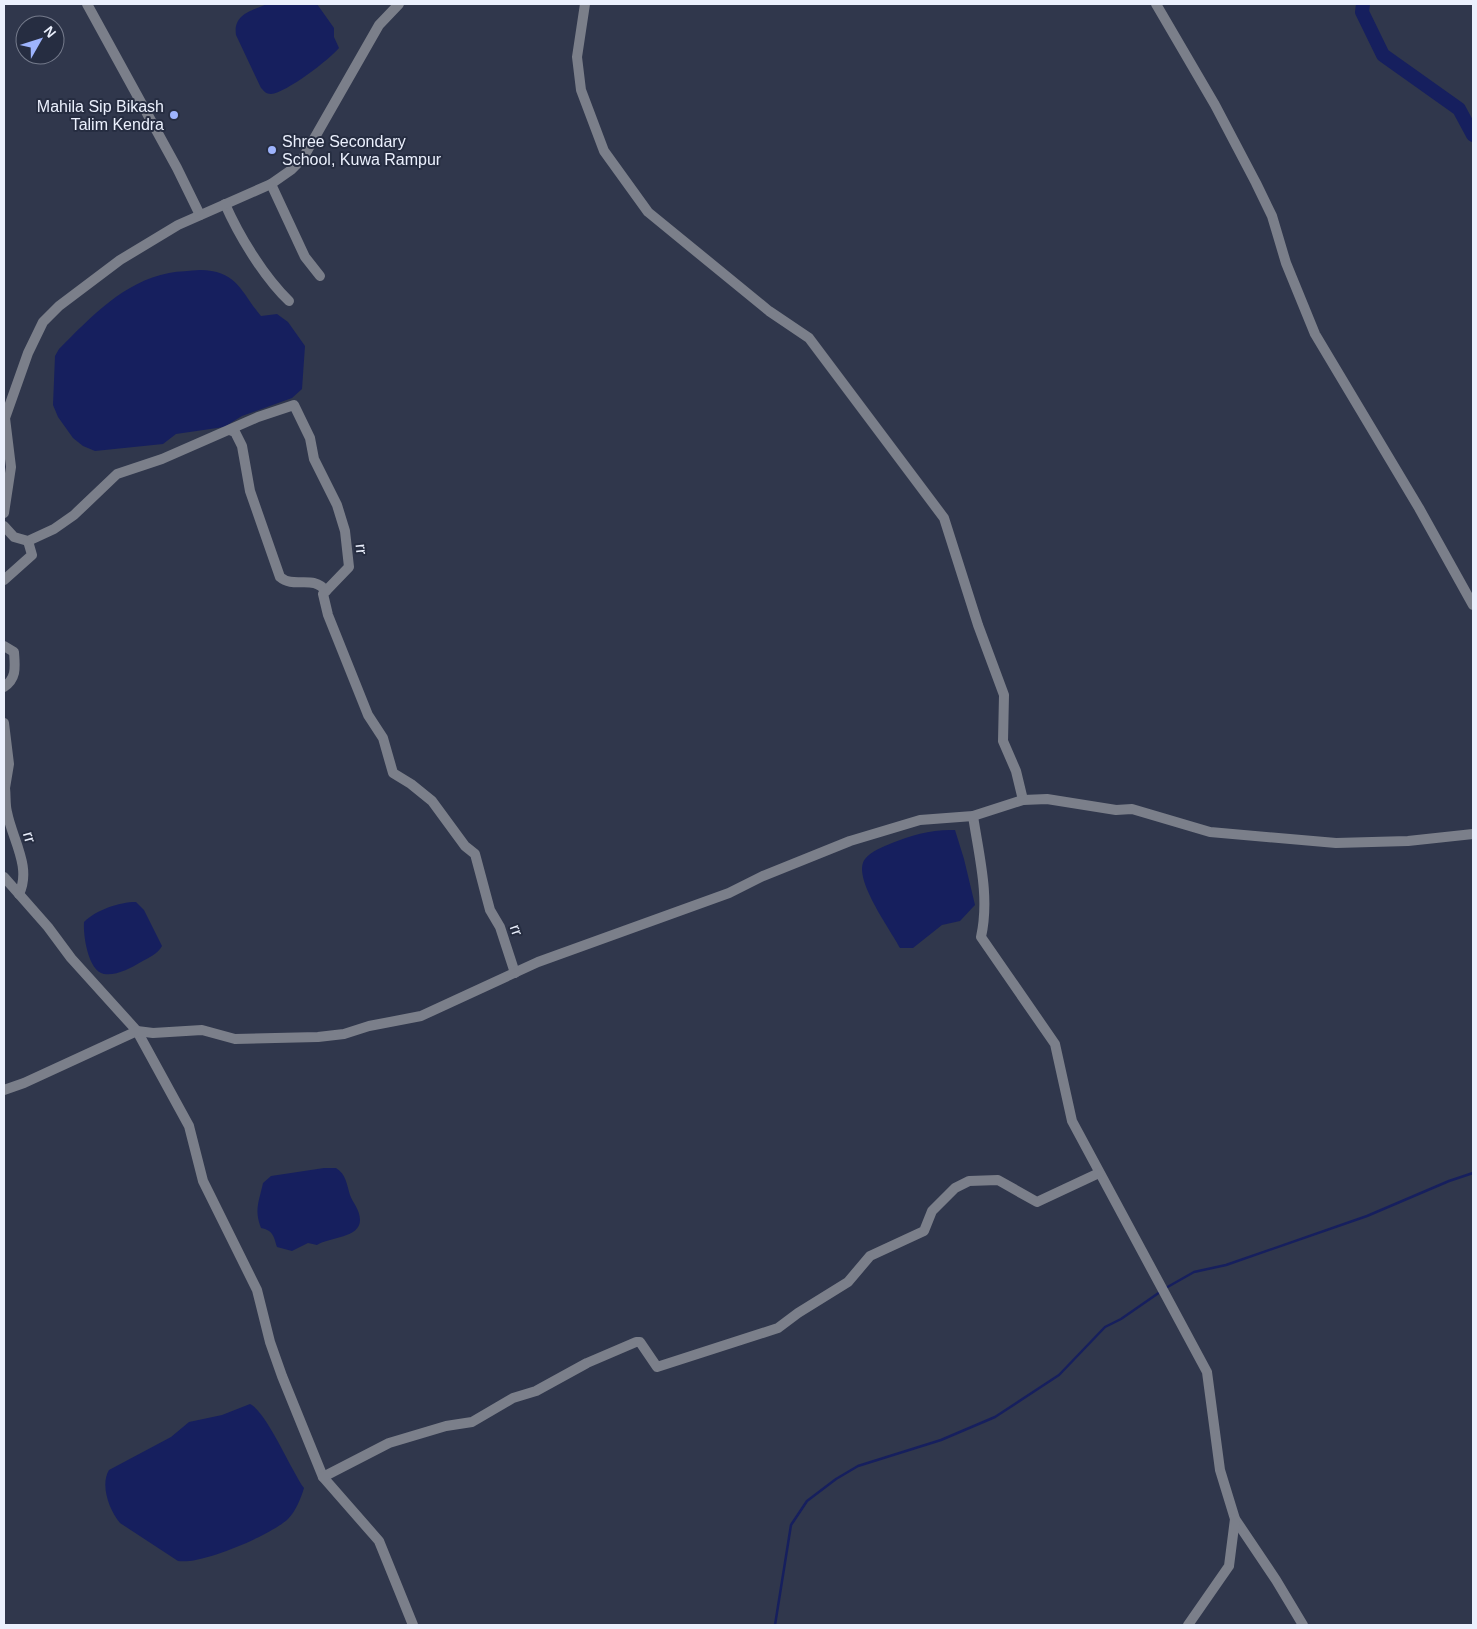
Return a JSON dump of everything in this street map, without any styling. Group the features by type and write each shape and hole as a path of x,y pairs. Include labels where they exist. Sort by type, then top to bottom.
{"street":[{"path":"88,4 177,168 200,216"},
{"path":"4,513 11,467 4,418 28,353 43,322 59,306 120,260 178,225 271,184 291,170 303,158 378,25 399,4"},
{"path":"586,4 577,57 581,90 604,151 648,212 769,311 809,338 944,518 978,625 1004,695 1003,741 1016,771 1023,800"},
{"path":"1156,4 1215,105 1256,183 1278,231 1286,263 1315,334 1420,508 1473,605"},
{"path":"271,184 305,257 320,276"},
{"path":"226,204 237,232 277,289 289,301"},
{"name":"rr","path":"28,542 54,529 74,515 117,474 162,459 258,417 294,405 310,438 314,459 338,505 345,531 349,567 323,594 326,609 368,714 383,738 393,772 432,801 465,846 475,854 490,910 500,927 515,973"},
{"path":"230,430 235,432 242,446 250,491 272,560 280,577 286,581 313,582 326,591"},
{"path":"4,526 14,537 28,542 32,555 4,580"},
{"path":"4,646 14,652 15,670 11,682 4,687"},
{"name":"rr","path":"4,723 9,764 4,787 7,813 22,866 23,886 19,894"},
{"path":"4,1090 138,1031 153,1033 202,1030 235,1039 318,1037 344,1034 421,1016 538,962 729,893 763,876 850,841 920,820 973,816 1023,800 1047,799 1116,810 1132,809 1210,832 1336,843 1408,841 1473,834"},
{"path":"973,816 985,891 985,919 981,937 990,953 1055,1044 1072,1121 1207,1372 1220,1470 1235,1520 1276,1580 1303,1625"},
{"path":"4,877 71,958 138,1031 189,1126 203,1182 257,1290 270,1342 282,1376 324,1477 379,1541 414,1625"},
{"path":"324,1477 389,1444 446,1426 472,1422 513,1398 536,1391 588,1363 636,1342 640,1342 657,1367 778,1328 798,1313 848,1282 870,1256 924,1231 932,1211 963,1183 998,1180 1036,1202 1099,1173"},
{"path":"1188,1625 1229,1566 1235,1520"}],"shaded area":[{"path":"267,4 317,4 334,28 334,37 339,48 297,82 271,94 266,93 261,88 236,35 237,22 244,14"},
{"path":"200,270 213,271 230,278 237,284 261,316 277,314 288,322 305,346 302,389 292,398 242,416 224,427 176,434 163,444 95,451 83,446 73,438 58,417 53,405 55,356 59,349 109,302 137,284 169,273"},
{"path":"955,830 975,905 960,921 942,925 913,948 900,948 874,904 863,878 862,867 865,859 877,849 907,837 922,833"},
{"path":"136,902 144,910 162,946 153,956 133,967 113,974 104,974 90,960 84,935 84,922 108,908 122,903"},
{"path":"336,1168 344,1177 359,1213 359,1226 350,1234 317,1245 308,1243 292,1251 277,1247 272,1234 268,1230 261,1228 259,1221 258,1206 263,1183 271,1176"},
{"path":"250,1404 271,1429 304,1488 296,1508 288,1519 267,1533 235,1548 189,1561 178,1561 120,1523 112,1511 107,1497 105,1483 109,1470 171,1437 189,1422 222,1415"}],"waterway":[{"path":"1363,4 1362,12 1383,55 1459,109 1473,135"},
{"path":"1164,1289 1194,1272 1226,1265 1367,1216 1449,1181 1473,1173"},
{"path":"775,1625 791,1525 807,1501 836,1479 858,1466 941,1440 995,1417 1059,1375 1105,1327 1121,1319 1160,1292"}],"place":[{"name":"Mahila Sip Bikash Talim Kendra","path":"174,115"},
{"name":"Shree Secondary School, Kuwa Rampur","path":"272,150"}]}
